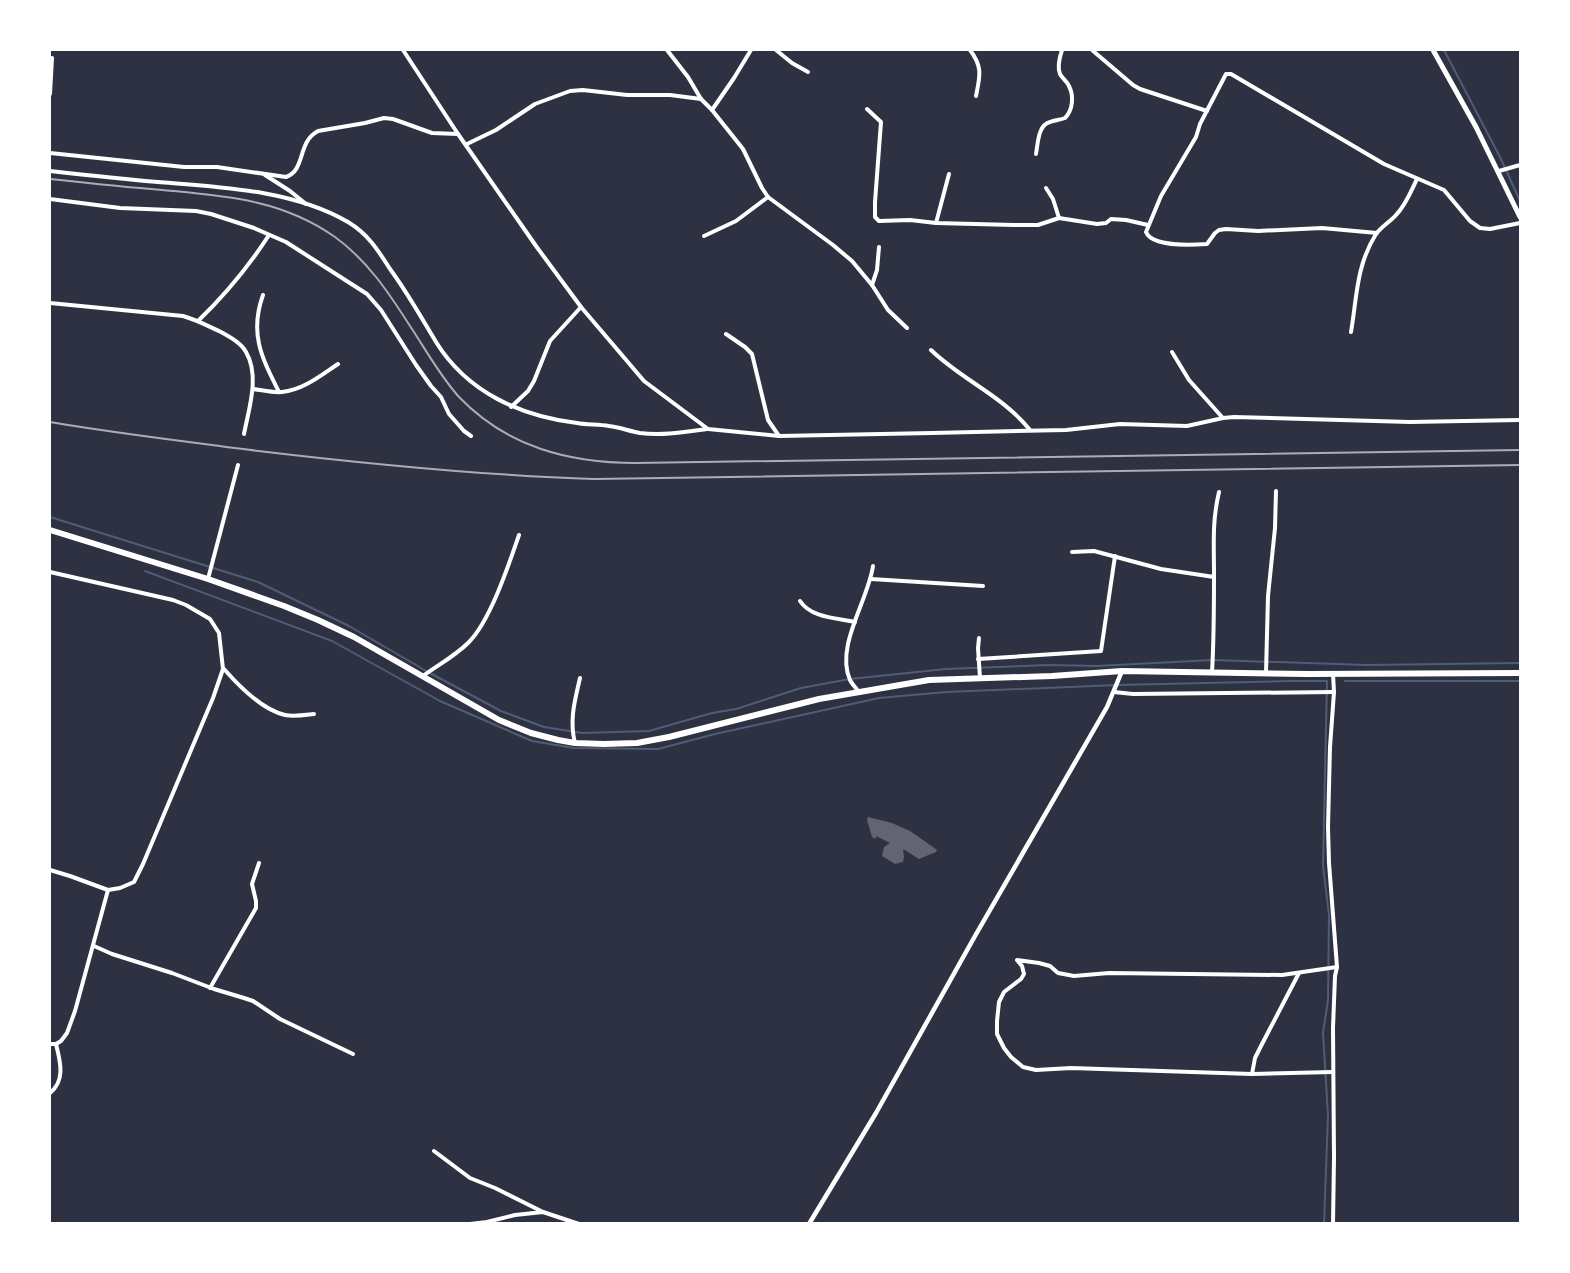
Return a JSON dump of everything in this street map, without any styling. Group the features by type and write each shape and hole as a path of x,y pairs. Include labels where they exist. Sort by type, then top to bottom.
{"main road":[{"path":"1433,50 1499,171 1521,217"},
{"path":"50,530 208,579 284,606 354,637 499,720 531,733 574,743 637,743 819,699 929,680 1122,671 1333,674 1521,673"}],"street":[{"path":"403,50 458,134 581,307 644,381 708,429"},
{"path":"667,50 688,77 701,99 743,149 768,197 846,256 872,285 888,310 907,328"},
{"path":"712,110 751,50"},
{"path":"776,50 808,72"},
{"path":"970,50 980,67 976,96"},
{"path":"1036,154 1040,130 1043,126 1047,122 1065,118 1070,112 1071,93 1059,71 1062,50"},
{"path":"1092,50 1140,89 1207,111"},
{"path":"50,94 52,58"},
{"path":"1377,233 1322,228 1258,231 1226,229 1215,233 1208,244 1191,246 1174,245 1147,235 1148,225 1161,196 1196,137 1200,124 1226,74 1231,74 1384,164 1444,190 1470,221 1480,228 1490,229 1521,223"},
{"path":"467,144 496,130 536,104 570,91 670,95 701,99"},
{"path":"867,109 881,122 875,202 875,217 879,220 1038,225 1059,218 1097,224 1106,223 1111,219 1126,220 1148,225"},
{"path":"50,153 184,167 217,167 286,177 296,171 307,139 318,131 365,123 384,117 393,118 432,133 458,134"},
{"path":"1499,171 1521,165"},
{"path":"50,171 250,191 307,204 335,215 368,237 409,295 451,362 481,389 511,407 567,422 609,426 642,433 669,434 708,429 779,436 1066,430 1120,424 1186,426 1223,417 1410,422 1521,420"},
{"path":"936,223 949,174"},
{"path":"265,175 307,204"},
{"path":"1351,332 1361,265 1377,233 1397,214 1417,179"},
{"path":"1046,188 1053,199 1059,218"},
{"path":"704,236 736,221 768,197"},
{"path":"50,199 120,207 196,211 254,228 286,242 367,294 381,310 416,365 441,397 449,414 471,436"},
{"path":"198,321 247,267 269,235"},
{"path":"872,285 879,247"},
{"path":"263,295 257,311 257,333 268,370 279,392"},
{"path":"50,303 183,316 235,340 246,351 252,367 253,389 244,434"},
{"path":"511,407 528,391 534,381 550,341 581,307"},
{"path":"726,334 752,354 768,420 779,436"},
{"path":"931,350 970,381 1006,405 1031,430"},
{"path":"1172,352 1189,380 1223,417"},
{"path":"253,389 279,392 298,389 338,364"},
{"path":"208,579 238,465"},
{"path":"1266,673 1268,596 1275,528 1276,491"},
{"path":"1212,672 1213,524 1219,492"},
{"path":"423,677 464,647 477,633 498,592 519,535"},
{"path":"1072,552 1094,550 1161,569 1214,577"},
{"path":"978,659 1101,651 1115,556"},
{"path":"858,691 850,679 846,654 849,639 871,579 873,566"},
{"path":"50,572 186,605 210,619 219,633 223,669 144,864 134,882 108,890 50,870"},
{"path":"871,579 982,586"},
{"path":"800,601 813,613 855,622"},
{"path":"979,638 980,678"},
{"path":"223,669 240,688 275,712 288,716 314,714"},
{"path":"809,1224 876,1113 1107,707 1122,671"},
{"path":"1333,674 1328,827 1337,967 1333,1072 1333,1224"},
{"path":"574,743 573,706 580,678"},
{"path":"1114,692 1334,692"},
{"path":"210,987 256,908 252,884 259,863"},
{"path":"50,1044 61,1041 67,1033 94,946 108,890"},
{"path":"94,946 253,1001 280,1019 353,1054"},
{"path":"1333,1072 1252,1074 1071,1068 1036,1070 1023,1067 1011,1057 997,1034 999,1002 1004,992 1024,974 1023,966 1017,960 1050,966 1058,973 1074,976 1109,973 1270,975 1299,974 1337,967"},
{"path":"1252,1074 1255,1058 1299,974"},
{"path":"50,1093 59,1080 61,1070 56,1044"},
{"path":"434,1151 470,1178 543,1212 579,1224"},
{"path":"470,1224 543,1212"}],"building":[{"path":"868,817 892,823 910,831 937,850 919,859 903,849 903,862 895,864 882,856 884,847 890,843 876,836 876,839 872,837"}],"waterway":[{"path":"1444,50 1501,159 1520,201"},
{"path":"50,517 258,582 349,626 501,711 544,727 582,733 649,731 712,713 736,709 801,688 850,679 946,669 1048,665 1097,666 1213,660 1367,665 1520,663"},
{"path":"145,571 332,641 440,701 532,741 574,748 658,749 879,698 946,692 1117,685 1327,681 1323,866 1329,915 1328,1000 1323,1033 1328,1115 1324,1224"},
{"path":"1345,681 1520,681"}],"railway":[{"path":"50,179 230,197 273,207 315,224 347,246 377,278 433,363 459,397 478,414 518,440 540,449 587,460 636,463 1520,450"},
{"path":"50,422 226,447 364,463 594,479 1520,465"}]}
